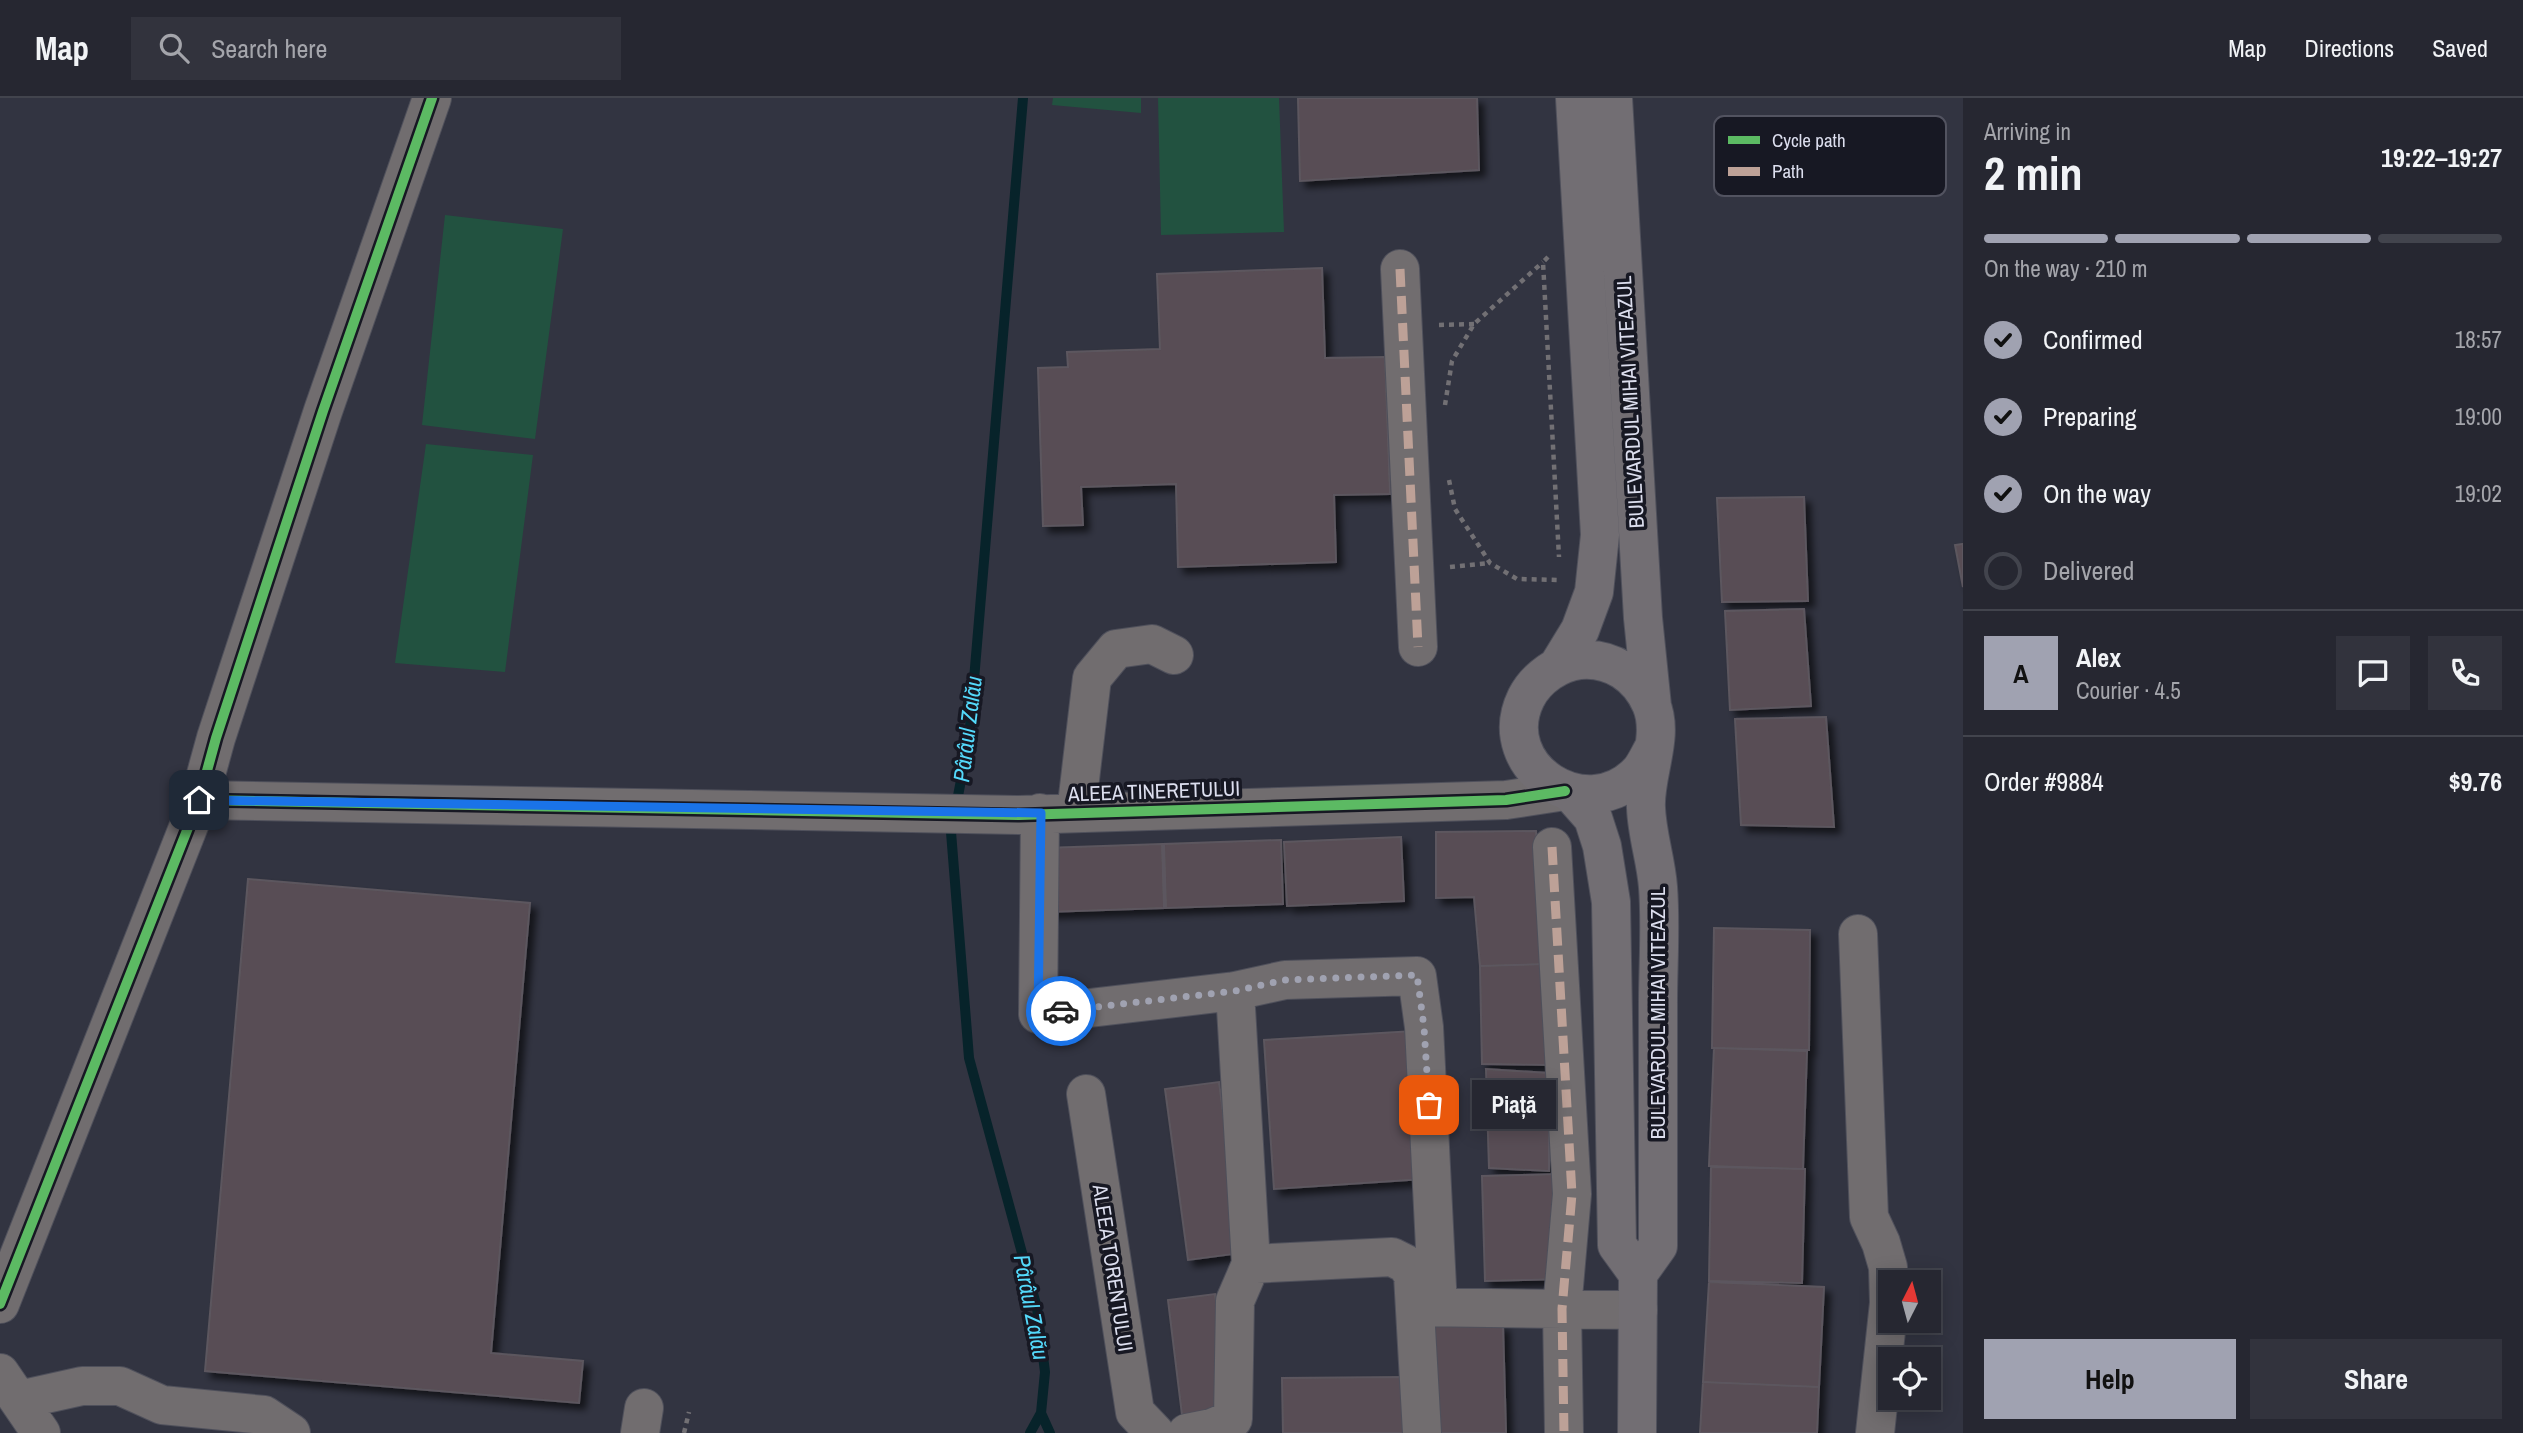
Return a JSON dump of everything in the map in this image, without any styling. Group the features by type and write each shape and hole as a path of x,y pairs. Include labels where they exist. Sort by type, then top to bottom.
{"main road":[{"name":"BULEVARDUL MIHAI VITEAZUL","path":"1558,666 1580,630 1594,592 1600,535 1575,98"},
{"name":"BULEVARDUL MIHAI VITEAZUL","path":"1613,98 1643,618 1652,706"},
{"path":"1580,660 1603,661 1614,665 1624,670 1641,686 1652,706 1656,727 1653,748 1640,771 1620,787 1596,794 1567,792 1545,780 1530,763 1521,743 1520,720 1526,698 1539,680 1558,666 1580,660"},
{"name":"BULEVARDUL MIHAI VITEAZUL","path":"1638,1292 1658,1246 1658,886 1646,807 1653,748"},
{"name":"BULEVARDUL MIHAI VITEAZUL","path":"1567,792 1592,818 1601,846 1611,902 1616,1245 1638,1292"},
{"path":"1637,1433 1638,1292"}],"street":[{"path":"0,1304 199,800 216,737 323,411 432,98"},
{"path":"1400,269 1418,646"},
{"path":"1174,655 1152,644 1115,649 1092,678 1045,814 1038,1014 1235,991 1285,980 1417,975 1424,1027 1434,1234 1426,1307 1422,1433"},
{"name":"ALEEA TINERETULUI","path":"1427,802 1469,792 1495,782 1515,763 1521,743"},
{"name":"ALEEA TINERETULUI","path":"199,800 1045,814 1506,800 1567,792"},
{"path":"1552,848 1572,1195 1562,1309 1564,1433"},
{"path":"1858,934 1869,1217 1888,1267 1889,1303 1875,1433"},
{"path":"1186,1433 1212,1428 1233,1419 1235,1301 1250,1252 1235,991"},
{"name":"ALEEA TORENTULUI","path":"1086,1094 1135,1412 1155,1433"},
{"path":"1250,1252 1434,1234"},
{"path":"1250,1252 1392,1257 1406,1264 1426,1307"},
{"path":"1426,1307 1562,1309 1638,1292"},
{"path":"9,1387 120,1386 162,1405 264,1415 291,1433"},
{"path":"9,1387 41,1433"}],"path":[{"path":"1444,410 1452,361 1474,324 1582,225"},
{"path":"1543,262 1559,566"},
{"path":"1446,470 1455,509 1490,563 1517,579 1560,580 1560,592"},
{"path":"684,1433 689,1412"}],"green space":[{"path":"1053,98 1141,98 1141,113 1052,105"},
{"path":"1158,98 1279,98 1284,232 1161,235"},
{"path":"445,215 563,229 535,439 422,425"},
{"path":"426,444 533,455 505,672 395,663"}],"building":[{"path":"1298,98 1477,98 1479,170 1300,181"},
{"path":"1322,268 1325,358 1385,357 1390,494 1334,495 1336,562 1178,567 1176,484 1081,487 1083,525 1043,526 1038,368 1068,367 1067,352 1160,349 1157,274"},
{"path":"1804,497 1808,601 1722,602 1717,498"},
{"path":"1963,544 1963,587 1955,545"},
{"path":"1804,609 1811,706 1730,710 1725,611"},
{"path":"1826,717 1834,827 1741,825 1735,719"},
{"path":"1536,831 1546,964 1480,966 1474,897 1436,898 1436,832"},
{"path":"1401,837 1404,901 1287,906 1284,842"},
{"path":"1281,840 1283,904 1166,908 1164,844"},
{"path":"1162,844 1164,908 1047,912 1045,848"},
{"path":"248,879 530,903 491,1353 583,1361 579,1403 205,1371"},
{"path":"1714,928 1810,930 1809,1050 1712,1048"},
{"path":"1546,964 1550,1065 1482,1064 1480,966"},
{"path":"1414,1031 1423,1179 1274,1189 1264,1040"},
{"path":"1714,1048 1807,1051 1803,1169 1709,1166"},
{"path":"1486,1069 1549,1073 1549,1171 1489,1168"},
{"path":"1219,1082 1241,1253 1188,1260 1165,1089"},
{"path":"1711,1167 1805,1169 1802,1283 1709,1281"},
{"path":"1559,1174 1562,1279 1485,1281 1482,1176"},
{"path":"1709,1282 1824,1287 1819,1387 1703,1382"},
{"path":"1215,1294 1230,1417 1183,1423 1168,1300"},
{"path":"1503,1325 1506,1433 1429,1433 1427,1326"},
{"path":"1404,1377 1405,1433 1283,1433 1282,1378"},
{"path":"1703,1382 1819,1387 1817,1433 1700,1433"}],"waterway":[{"name":"Pârâul Zalău","path":"1023,98 969,739 951,832 969,1058 1037,1308 1045,1372 1041,1413 1030,1433"},
{"path":"1041,1413 1050,1433"}],"marked path":[{"path":"1400,269 1418,647"},
{"path":"1552,847 1572,1194 1562,1309 1564,1433"}],"cycle path":[{"path":"0,1304 199,800 216,738 323,411 432,98"},
{"path":"199,800 1019,815 1506,800 1565,791"}],"way so far":[{"path":"1061,1011 1235,991 1285,980 1417,975 1424,1027 1429,1105"}],"place":[{"name":"Piață","path":"1429,1105"}],"route":[{"path":"199,800 1019,815 1041,813 1038,1014 1061,1011"}]}
